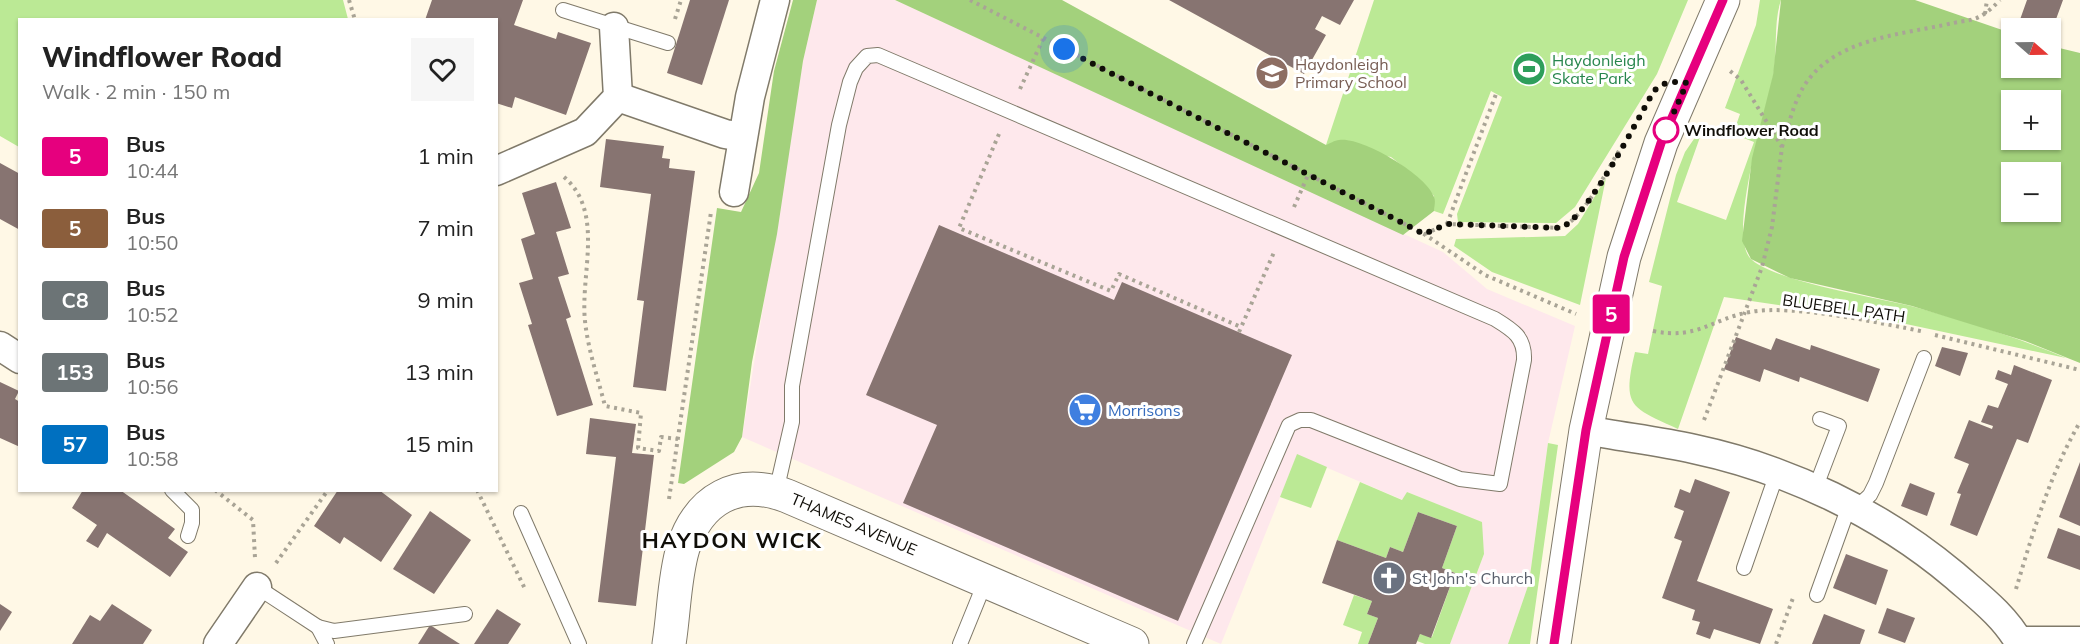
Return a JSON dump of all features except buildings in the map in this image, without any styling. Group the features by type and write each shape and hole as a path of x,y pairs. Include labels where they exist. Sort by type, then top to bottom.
{"main road":[{"path":"1554,644 1586,430 1624,257 1661,143 1723,0"},
{"name":"THAMES AVENUE","path":"669,644 682,551 694,524 710,505 732,491 752,488 776,492 987,580 1132,644"}],"street":[{"path":"734,192 750,97 775,0"},
{"path":"498,170 585,132 618,97 614,27"},
{"path":"618,97 725,134 742,137"},
{"path":"0,346 18,357"},
{"path":"1586,430 1694,449 1777,473 1815,489 1852,507 1905,538 1939,563 1975,593 2015,637 2080,641"},
{"path":"218,644 256,587"}],"lane":[{"path":"563,10 668,43"},
{"path":"776,492 792,422 792,386 839,125 856,68 867,56 878,55 1495,319 1521,338 1525,346 1500,484 1460,479 1311,420 1300,420 1289,425 1194,644"},
{"path":"1817,595 1852,507 1870,495 1876,483 1924,358"},
{"path":"1815,489 1839,426 1820,419"},
{"path":"1744,568 1777,473"},
{"path":"174,492 192,510 192,523 188,536"},
{"path":"521,513 579,644"},
{"path":"960,644 987,580"},
{"path":"256,587 318,627 334,631 465,614"},
{"path":"318,627 327,644"}],"path":[{"path":"350,0 354,18"},
{"path":"970,0 1424,234 1485,275 1578,315"},
{"path":"1984,16 1987,0"},
{"path":"1694,449 1762,267 1772,227 1782,147 1804,85 1824,64 1844,51 1869,41 1950,24 1968,23 1984,16 2000,0"},
{"path":"1043,38 959,228 1112,291 1119,274 1242,327"},
{"path":"1701,48 1741,80 1782,147"},
{"path":"1447,224 1496,94"},
{"path":"1424,234 1447,224 1561,228 1569,224 1593,193 1623,144"},
{"path":"535,154 578,190 583,203 588,250 585,321 605,406 641,413 638,448 659,451 661,437 678,439"},
{"path":"667,510 711,208"},
{"name":"BLUEBELL PATH","path":"1653,331 1681,334 1694,332 1744,314 1787,311 1910,329 2080,370"},
{"path":"2015,637 2025,556 2054,475 2080,422"},
{"path":"218,492 253,520 256,587"},
{"path":"256,587 292,544 327,492"},
{"path":"478,492 527,593"}],"shaded area":[{"path":"817,0 895,0 1443,252 1487,289 1575,326 1548,443 1529,583 1508,644 1450,644 1484,554 1481,522 1407,492 1403,500 1297,455 1221,644 742,437 803,61"}],"green space":[{"path":"0,0 343,0 348,18 18,18 18,146 0,136"},
{"path":"793,0 817,0 803,61 777,234 752,362 742,437 734,452 684,484 678,483 717,208 741,212 759,173 774,71"},
{"path":"895,0 1062,0 1326,145 1337,140 1349,140 1377,150 1407,168 1429,188 1435,199 1434,211 1403,235"},
{"path":"1374,0 1688,0 1657,74 1575,207 1556,223 1458,222 1457,214 1502,97 1491,91 1443,214 1434,211 1434,196 1419,179 1391,157 1326,145"},
{"path":"1760,0 1781,0 1777,18 1773,77 1746,198 1743,224 1744,244 1750,258 1761,266 1801,281 1950,317 2066,358 1906,324 1724,297 1678,429 1649,415 1634,403 1630,395 1629,384 1631,370 1635,352 1648,354 1662,286 1649,282 1676,175 1685,152 1705,123 1677,202 1726,220 1754,142 1733,134 1740,114 1725,108 1756,25"},
{"path":"1781,0 1915,0 2001,30 2001,78 2061,78 2061,48 2080,53 2080,363 2025,341 1912,306 1790,278 1751,259 1742,241 1752,158 1773,75"},
{"path":"1606,178 1580,305 1492,272 1454,246 1456,239 1565,236 1578,224"},
{"path":"1548,443 1558,445 1530,644 1508,644 1529,583"},
{"path":"1297,454 1327,467 1311,508 1280,497"},
{"path":"1360,482 1402,500 1407,492 1482,522 1484,554 1450,644 1425,644 1417,641 1420,634 1432,637 1455,573 1442,568 1457,526 1418,512 1403,552 1390,547 1386,558 1337,540"},
{"path":"1354,595 1372,601 1367,614 1378,618 1368,644 1358,644 1362,632 1343,625"}],"bus line":[{"name":"5","path":"1554,644 1566,549 1586,430 1624,257 1661,143 1723,0"}],"place":[{"name":"Haydonleigh Skate Park","path":"1529,69"},
{"name":"Haydonleigh Primary School","path":"1272,73"},
{"name":"Windflower Road","path":"1666,130"},
{"name":"Morrisons","path":"1085,410"},
{"name":"St John's Church","path":"1389,578"}],"district":[{"name":"HAYDON WICK","path":"732,540"}],"route":[{"path":"1064,49 1424,234 1447,224 1561,228 1569,224 1593,193 1654,91 1662,84 1673,81 1687,83 1666,130"}]}
